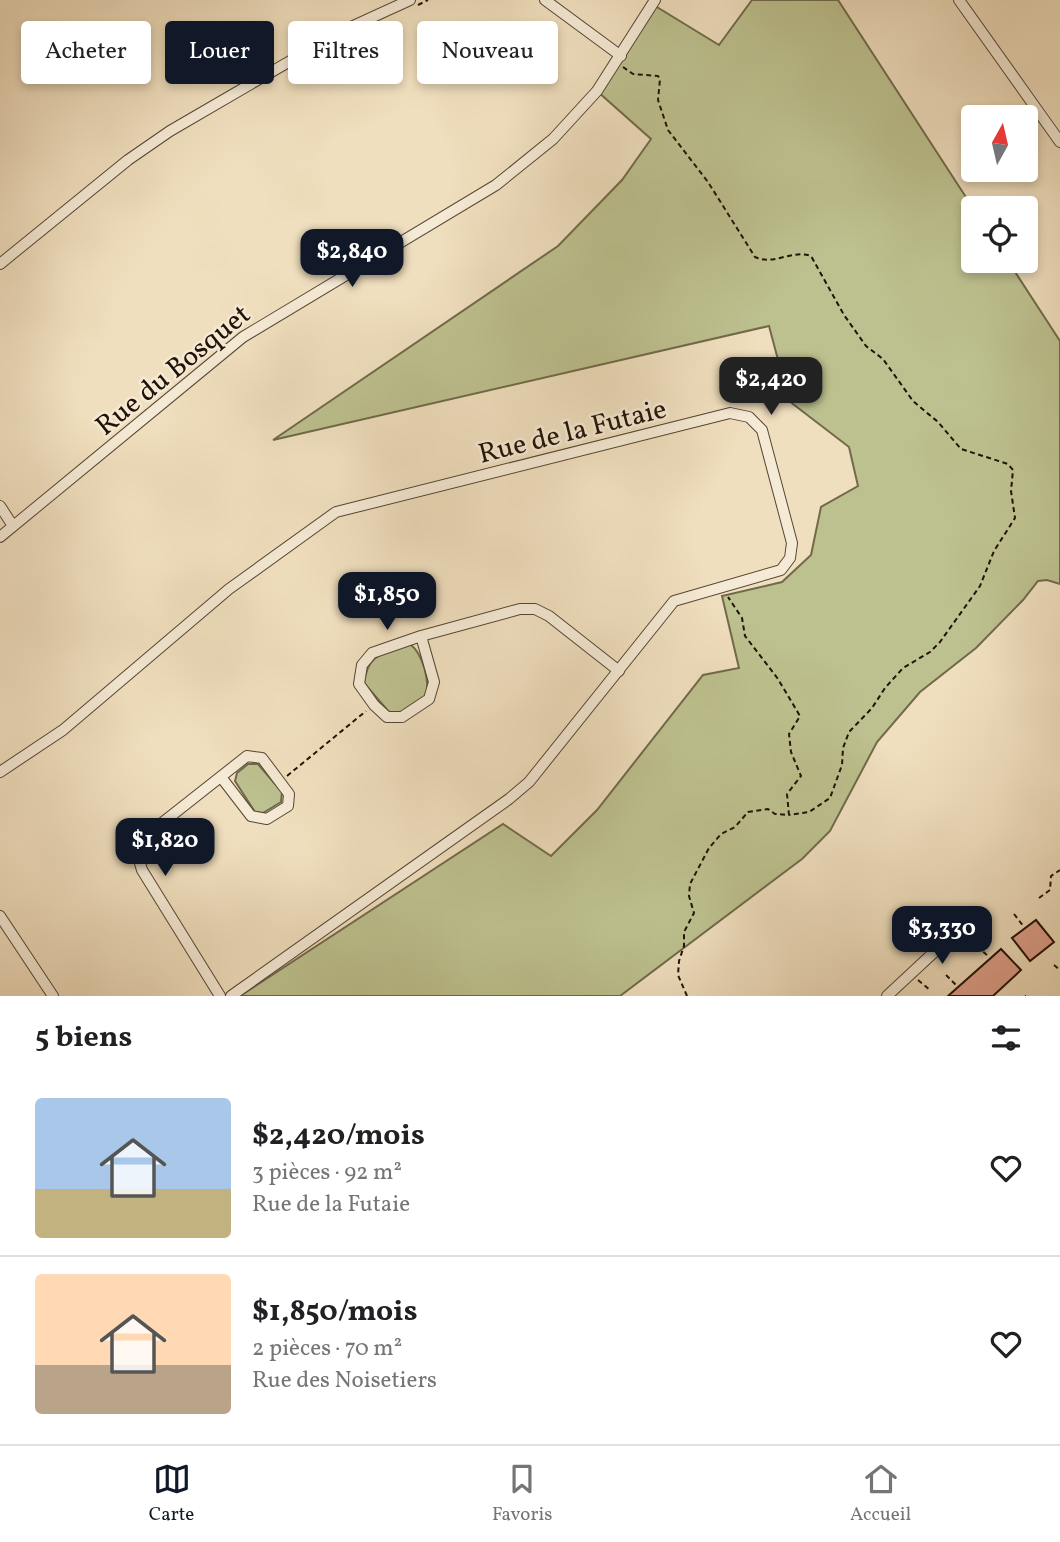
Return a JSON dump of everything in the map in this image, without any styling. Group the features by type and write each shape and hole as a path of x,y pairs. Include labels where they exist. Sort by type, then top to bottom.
{"street":[{"path":"0,264 128,160 170,131 340,32 410,0"},
{"path":"545,0 619,59"},
{"name":"Rue du Bosquet","path":"0,537 243,337 496,186 553,139 597,91 655,0"},
{"path":"959,0 1060,142"},
{"name":"Rue de la Futaie","path":"0,772 63,730 229,589 336,512 730,414 749,417 762,430 792,543 790,558 781,570 674,601 529,782 509,799 231,996"},
{"path":"0,506 13,526"},
{"path":"421,636 434,682 429,699 402,717 387,717 374,705 359,684 362,665 372,653 421,636 520,609 535,609 549,615 620,671"},
{"path":"220,996 142,870 137,853 143,838 247,756 262,758 289,794 288,806 267,819 251,816 221,777"},
{"path":"0,916 53,996"},
{"path":"887,996 945,942 947,929 943,923"}],"path":[{"path":"619,59 633,74 658,76 658,100 668,130 708,182 755,257 764,262 802,253 811,256 844,315 866,346 883,359 913,401 938,422 961,449 1008,464 1013,470 1015,518 994,551 980,586 940,642 930,652 903,668 849,733 845,740 842,765 830,798 809,812 789,815 775,814 768,809 748,812 735,827 721,834 709,848 689,888 694,913 684,932 678,975 687,996"},
{"path":"725,586 729,602 742,618 745,636 778,679 800,716 789,734 791,752 801,776 787,794 789,815"},
{"path":"280,782 374,705"},
{"path":"1039,898 1050,890 1051,876 1060,870"},
{"path":"1014,914 1024,927"},
{"path":"977,946 989,957"},
{"path":"1054,965 1060,970"},
{"path":"946,975 957,988"},
{"path":"918,979 930,990"}],"green space":[{"path":"752,0 838,0 965,196 961,196 961,273 1016,273 1060,341 1060,584 1047,580 1038,581 976,648 920,692 877,742 830,831 802,859 620,996 240,996 503,824 551,856 597,810 703,675 739,668 722,596 782,582 811,555 821,507 858,486 849,447 789,401 769,326 273,440 558,246 622,180 651,139 597,91 652,4 719,45"},
{"path":"410,644 419,654 424,668 426,697 402,712 389,712 364,683 366,673 369,665 379,656"},
{"path":"248,764 258,764 282,792 281,802 263,813 255,812 235,781 237,773"}],"building":[{"path":"1036,920 1054,942 1030,961 1012,938"},
{"path":"1001,949 1021,970 993,996 948,996"}]}
